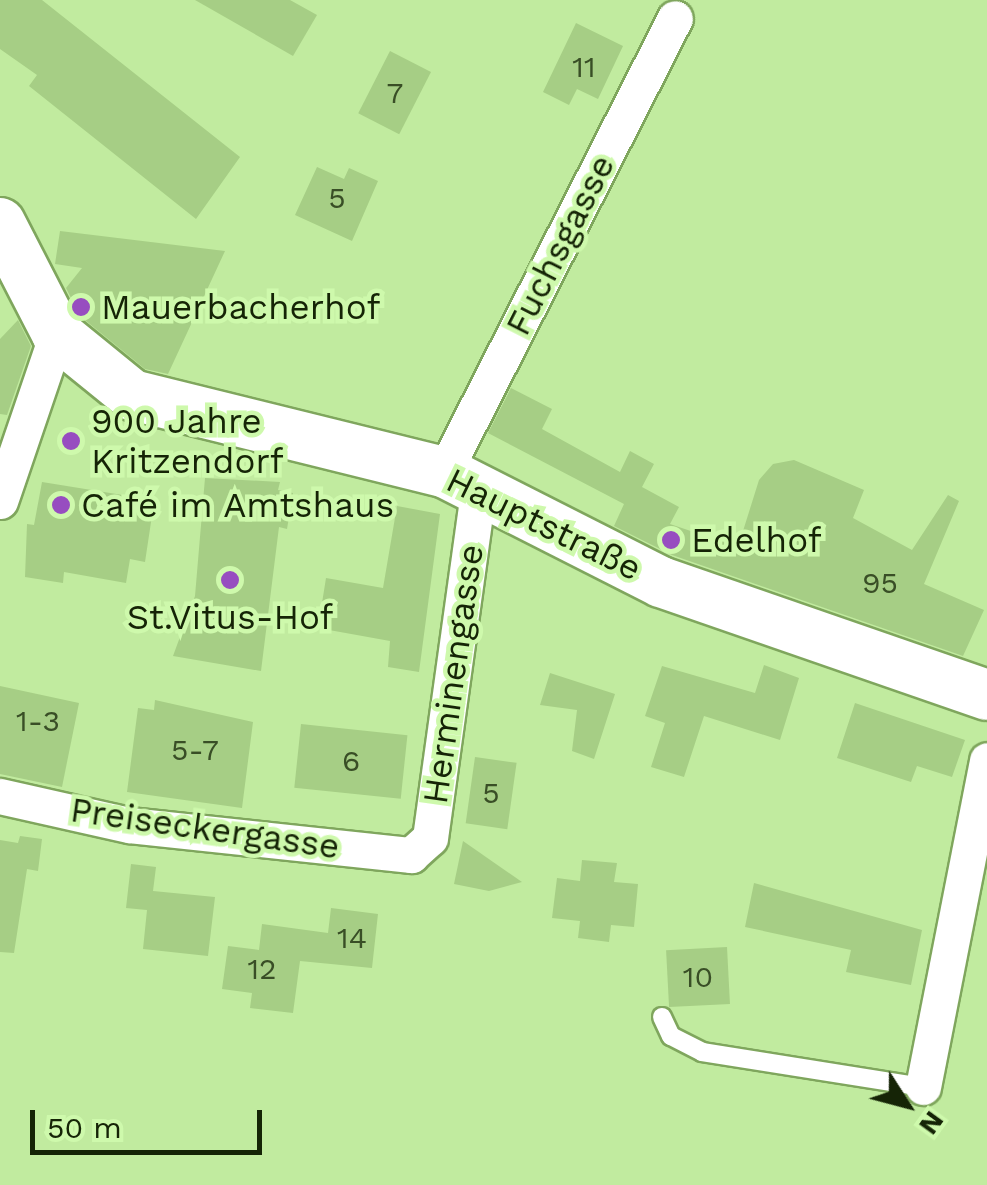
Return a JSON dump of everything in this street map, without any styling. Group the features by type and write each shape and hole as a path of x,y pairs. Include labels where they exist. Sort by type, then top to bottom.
{"main road":[{"name":"Hauptstraße","path":"0,223 57,334 103,376 167,410 462,479 661,582 987,695"}],"street":[{"name":"Fuchsgasse","path":"462,479 681,9"},
{"path":"0,501 57,334"},
{"name":"Herminengasse","path":"411,855 430,838 462,479"},
{"path":"923,1087 987,760"},
{"name":"Preiseckergasse","path":"0,796 129,825 411,855"}],"lane":[{"path":"662,1017 671,1036 702,1052 923,1087"}],"building":[{"path":"0,0 42,0 240,157 196,219 29,86 37,75 0,49"},
{"path":"195,0 290,0 317,15 293,56"},
{"path":"576,23 623,46 598,99 577,89 569,105 543,92"},
{"path":"390,51 431,72 399,134 358,113"},
{"path":"317,167 344,179 349,168 378,181 352,241 295,215"},
{"path":"60,231 225,251 168,374 145,369 80,316 66,288 82,268 55,264"},
{"path":"18,320 31,346 7,415 0,414 0,339"},
{"path":"511,388 552,409 542,429 620,472 630,451 654,464 642,487 679,507 670,524 738,547 759,480 773,464 794,460 864,490 853,518 912,550 948,495 959,501 924,584 984,610 963,656 672,555 614,526 624,504 488,433"},
{"name":"St.Vitus-Hof","path":"205,478 280,482 278,490 293,493 287,529 279,527 261,671 173,656 195,596"},
{"path":"42,482 141,498 139,507 153,509 145,562 130,559 126,583 64,572 63,583 25,577 27,524 34,525"},
{"name":"St.Vitus-Hof","path":"397,506 440,514 419,672 388,667 390,641 318,628 326,578 383,588"},
{"path":"764,665 799,678 780,740 704,716 684,777 651,767 665,723 645,716 662,666 755,693"},
{"path":"550,673 615,694 594,759 572,751 577,710 540,705"},
{"path":"0,686 79,703 62,787 0,774"},
{"path":"155,700 253,722 242,808 127,792 138,708 154,710"},
{"path":"855,703 965,740 952,777 917,766 911,782 837,758"},
{"path":"301,724 407,735 401,799 294,788"},
{"path":"475,757 517,763 507,829 466,823"},
{"path":"20,836 42,839 38,871 27,869 14,953 0,952 0,840 18,843"},
{"path":"463,841 522,882 489,891 454,884"},
{"path":"582,860 617,863 614,882 638,884 634,927 611,925 609,942 578,938 580,921 552,918 557,878 580,881"},
{"path":"131,864 156,867 153,891 215,897 208,956 143,949 147,910 126,908"},
{"path":"754,883 922,930 911,985 846,972 851,950 745,927"},
{"path":"331,908 378,914 372,968 300,961 293,1013 250,1008 252,993 222,989 228,946 259,950 262,924 328,933"},
{"path":"727,947 730,1004 669,1007 666,950"}],"place":[{"name":"Mauerbacherhof","path":"81,307"},
{"name":"900 Jahre Kritzendorf","path":"71,441"},
{"name":"Café im Amtshaus","path":"61,505"},
{"name":"Edelhof","path":"671,540"},
{"name":"St.Vitus-Hof","path":"230,580"}]}
